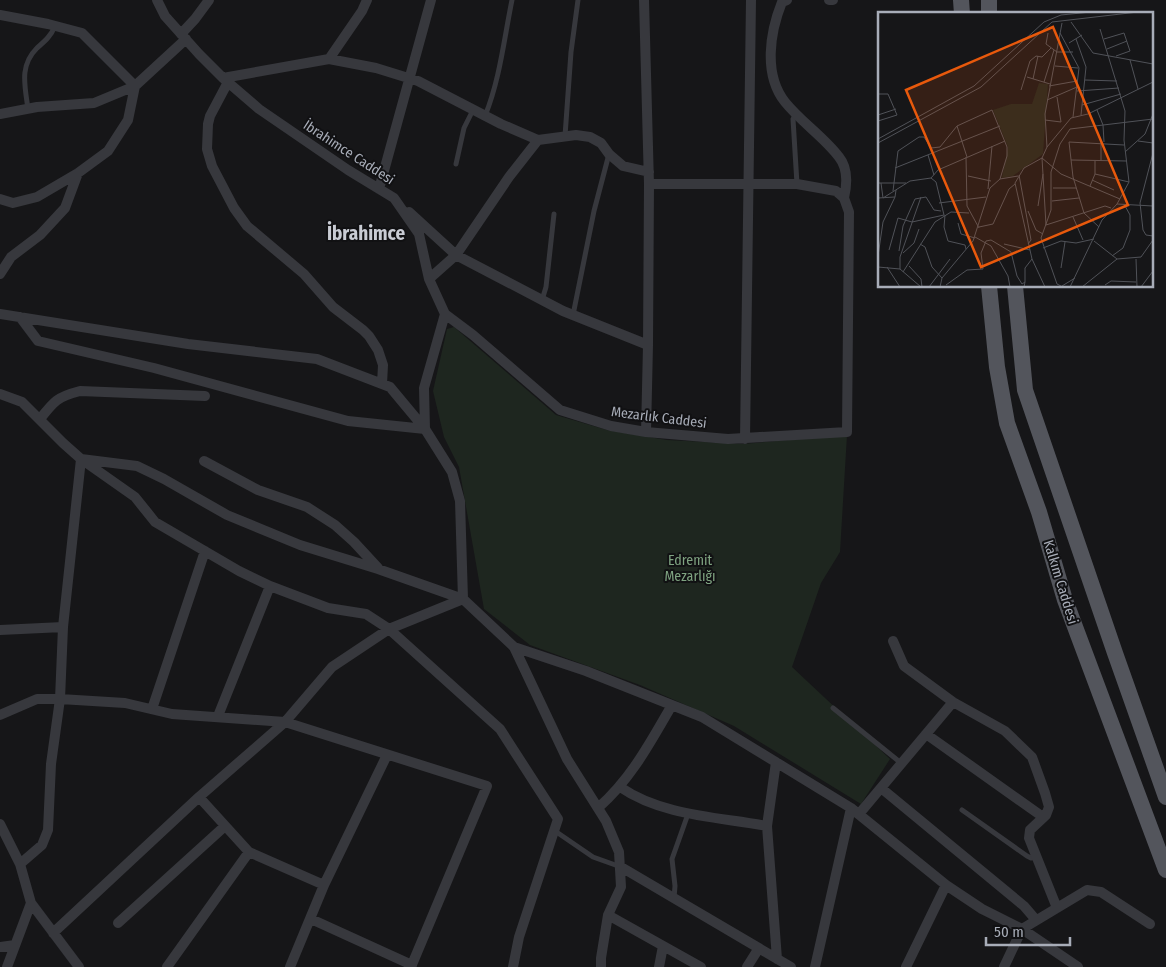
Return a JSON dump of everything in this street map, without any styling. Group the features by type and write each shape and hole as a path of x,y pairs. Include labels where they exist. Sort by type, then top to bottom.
{"main road":[{"name":"Kalkım Caddesi","path":"989,288 997,367 1007,423 1039,512 1065,600 1166,870"},
{"name":"Kalkım Caddesi","path":"1015,288 1025,390 1166,797"}],"street":[{"name":"İbrahimce Caddesi","path":"157,0 165,16 226,80 259,109 348,170 394,198 419,234 429,279 445,314"},
{"path":"0,114 28,109 94,103 135,86 184,36 208,0"},
{"path":"329,59 362,11 367,0"},
{"path":"379,189 431,0"},
{"path":"644,0 649,172 646,432"},
{"path":"745,439 751,0"},
{"path":"649,184 797,184 836,191 844,198 847,186 841,158 784,101 774,79 770,53 775,20 782,2 787,0"},
{"path":"0,14 82,33 135,86"},
{"path":"382,384 383,365 378,350 369,336 341,315 299,269 247,226 234,208 212,166 207,149 208,124 226,80 329,59 376,68 410,77 538,140 576,135 590,137 601,143 609,154 623,166 649,172"},
{"path":"0,199 12,203 37,197 78,173 108,151 128,120 135,86"},
{"path":"429,279 456,255 509,177 538,140"},
{"path":"0,274 11,257 40,235 65,208 78,173"},
{"path":"394,198 456,255 573,315 648,345"},
{"name":"Mezarlık Caddesi","path":"445,314 560,410 611,426 646,432 745,439 847,432 849,212 844,198"},
{"path":"0,314 188,344 317,359 390,387 425,429 452,472 460,501 463,599"},
{"path":"425,429 424,388 445,314"},
{"path":"20,317 38,341 154,368 348,421 425,429"},
{"path":"40,419 53,402 65,395 80,391 205,396"},
{"path":"0,394 22,402 81,459 135,497 155,522 239,571 270,586 328,608 366,614 389,629 500,729 558,819 519,937 513,967"},
{"path":"81,459 137,466 227,515 300,545 378,569 463,599 514,647 567,760 606,821 619,852 621,867 620,887 608,915 601,967"},
{"path":"20,864 42,845 47,834 52,764 60,699 63,626 81,459"},
{"path":"204,461 258,490 306,507 336,525 378,569"},
{"path":"152,709 204,551"},
{"path":"218,716 270,586"},
{"path":"53,933 199,797 285,722 332,667 389,629 463,599"},
{"path":"0,630 63,626"},
{"path":"893,641 904,666 953,702 1005,731 1032,757 1049,807 1043,817 1030,830 1029,838 1057,908"},
{"path":"514,647 586,672 702,717 855,811 946,885 982,909 1022,929 1078,967"},
{"path":"0,716 37,699 60,699 125,703 172,714 285,722 487,786 411,966 310,919"},
{"path":"815,967 855,811 881,788 953,702"},
{"path":"598,808 620,788 672,705"},
{"path":"926,734 1043,817"},
{"path":"290,967 324,885 387,755"},
{"path":"776,762 767,826 776,958"},
{"path":"620,788 634,797 688,813 767,826"},
{"path":"881,788 1024,906 1036,920"},
{"path":"199,797 250,852 324,885"},
{"path":"0,824 20,864 30,903 79,967"},
{"path":"118,923 225,826"},
{"path":"167,967 250,852"},
{"path":"621,867 791,967"},
{"path":"906,967 946,885"},
{"path":"1004,967 1022,929 1087,890 1101,892 1150,924"},
{"path":"7,967 30,903"},
{"path":"608,915 701,967"},
{"path":"0,947 15,946"},
{"path":"659,967 663,946"},
{"path":"747,967 759,948"}],"lane":[{"path":"486,116 497,79 512,0"},
{"path":"566,136 571,52 578,0"},
{"path":"28,109 25,66 32,54 52,34 55,26"},
{"path":"456,164 464,128 473,109"},
{"path":"796,113 793,119 797,184"},
{"path":"573,315 594,211 609,154"},
{"path":"542,300 546,287 554,214"},
{"path":"832,708 902,764"},
{"path":"962,810 1027,856 1031,858 1037,857"},
{"path":"674,898 675,886 671,867 672,859 688,813"},
{"path":"555,831 593,856 621,867"}],"green space":[{"name":"Edremit Mezarlığı","path":"454,327 556,415 607,430 667,440 743,444 847,435 840,552 821,583 792,667 890,759 861,804 734,726 640,685 530,645 484,609 459,467 444,437 433,391 447,329"}],"district":[{"name":"İbrahimce","path":"366,233"}]}
